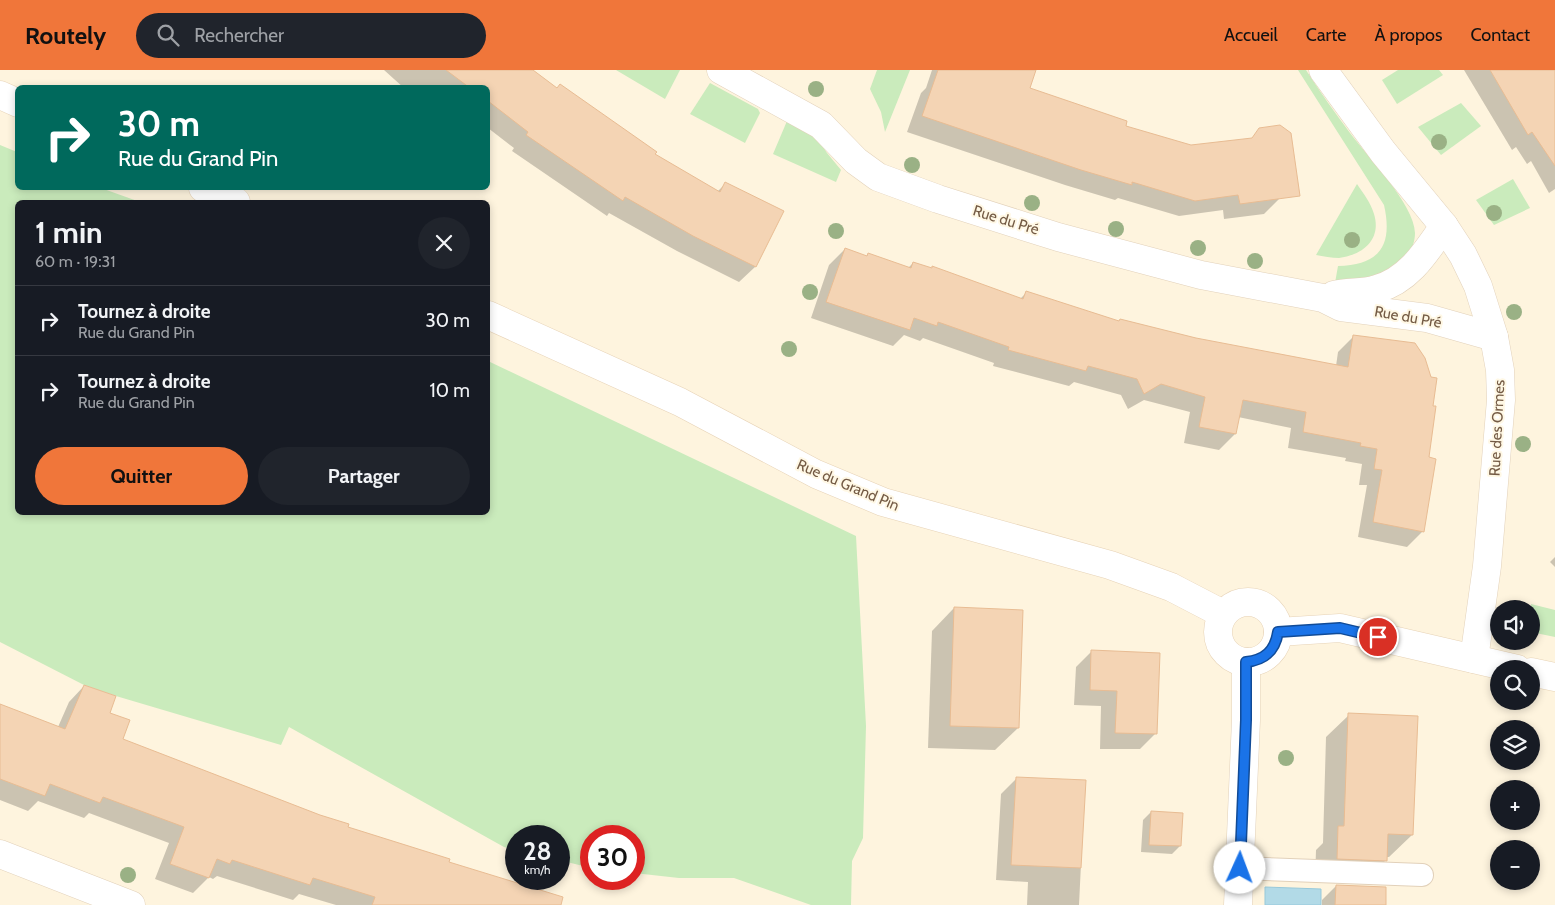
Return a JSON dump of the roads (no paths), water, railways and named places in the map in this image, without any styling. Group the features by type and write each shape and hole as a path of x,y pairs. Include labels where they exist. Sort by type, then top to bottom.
{"street":[{"name":"Rue du Pré","path":"721,70 822,125 856,161 878,177 938,199 1058,237 1201,275 1323,298 1341,307 1427,318 1494,337"},
{"name":"Rue des Ormes","path":"1323,70 1383,152 1444,226 1463,255 1478,286 1494,337 1500,370 1501,400 1487,566 1474,659"},
{"path":"0,96 15,102"},
{"path":"208,190 231,200"},
{"name":"Rue du Pré","path":"1323,298 1344,292 1376,290 1391,284 1418,263 1444,226"},
{"name":"Rue du Grand Pin","path":"490,316 680,402 816,474 882,502 1110,565 1171,587 1223,614"},
{"path":"1241,602 1252,602 1262,605 1270,612 1276,622 1278,632 1272,651 1256,661 1246,662 1236,660 1226,654 1220,645 1218,635 1219,624 1223,614 1241,602"},
{"path":"1278,632 1340,628 1490,663"},
{"path":"1238,905 1246,720 1246,662"},
{"path":"1540,674 1555,677"},
{"path":"0,854 131,905"}],"lane":[{"path":"1240,868 1422,875"}],"water":[{"path":"1265,887 1321,889 1321,905 1265,905"}]}
